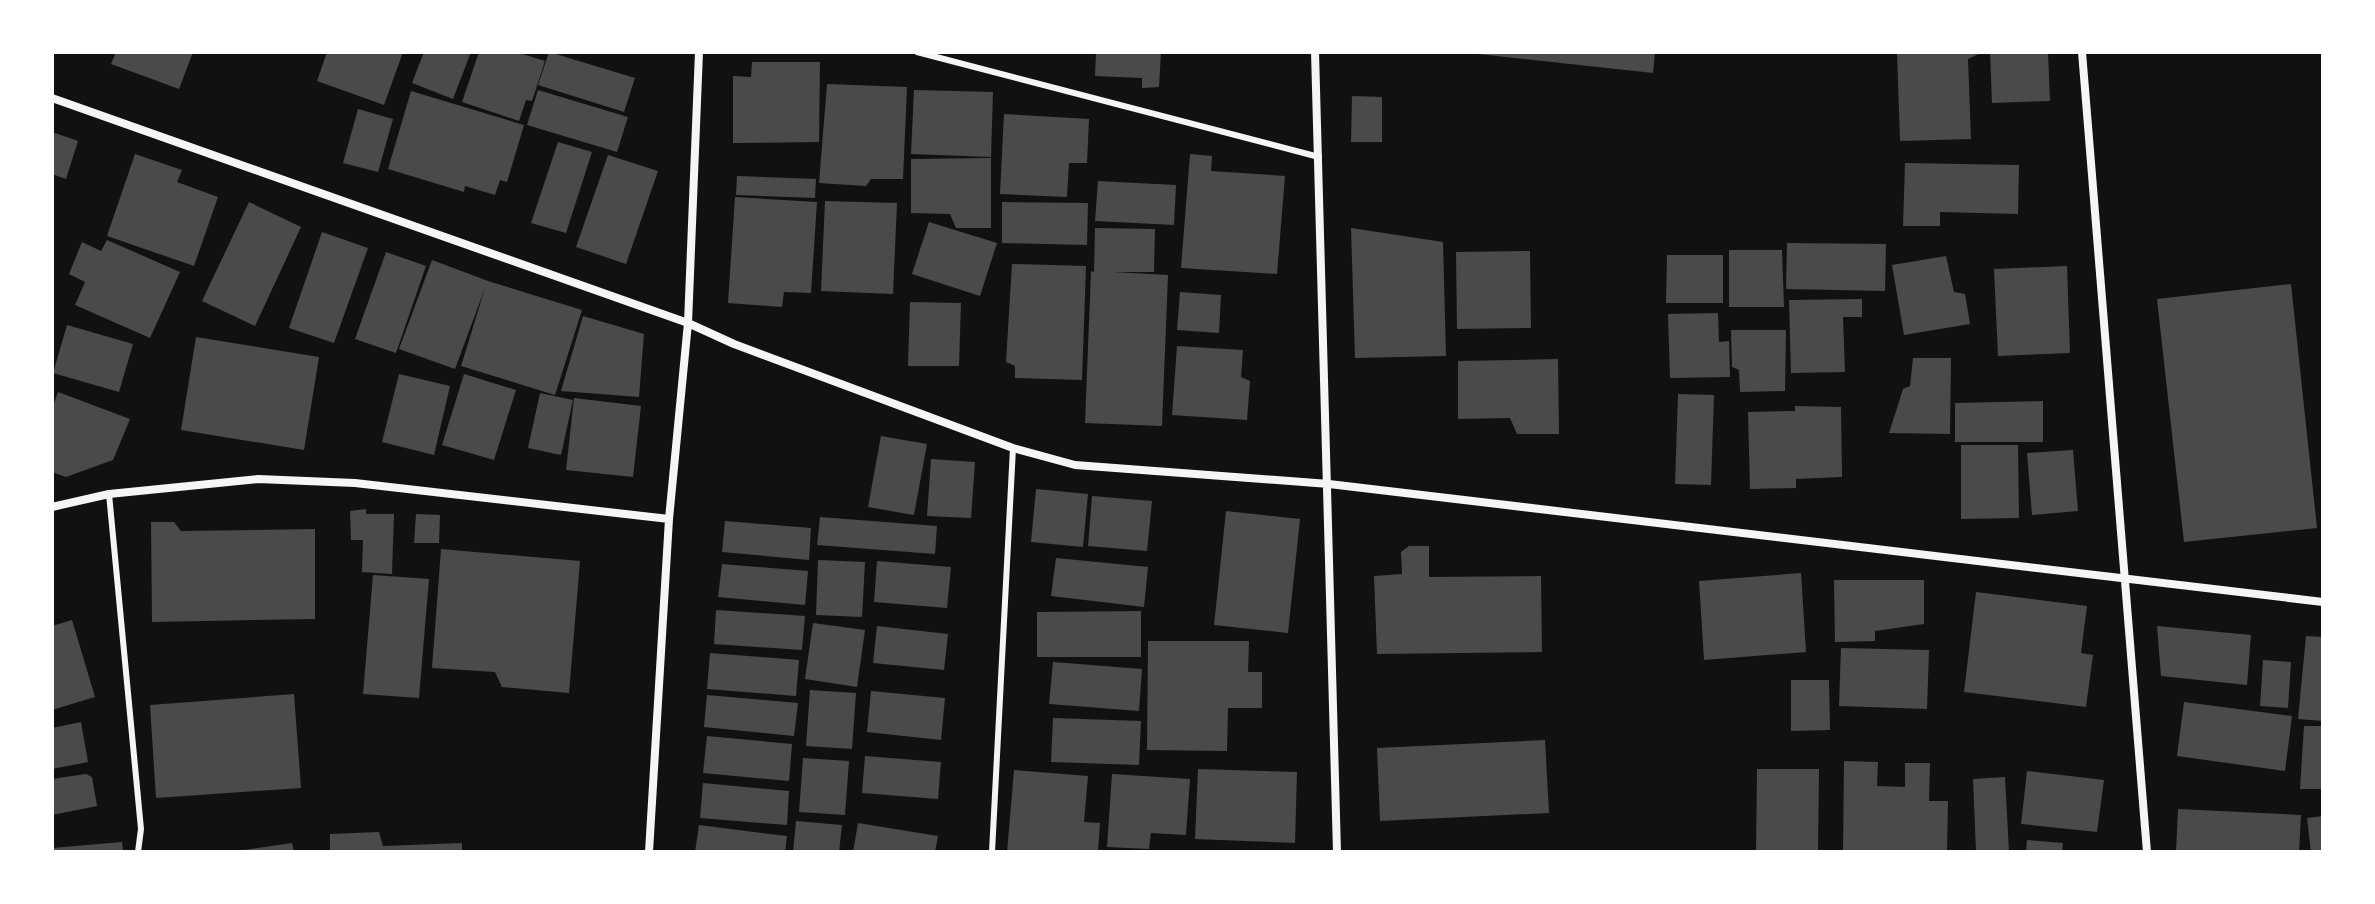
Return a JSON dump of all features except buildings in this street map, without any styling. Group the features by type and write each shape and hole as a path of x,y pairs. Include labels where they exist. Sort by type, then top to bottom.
{"street":[{"path":"649,852 669,519 688,323 699,52"},
{"path":"1315,52 1337,852"},
{"path":"2082,52 2147,852"},
{"path":"52,98 688,323 734,344 1013,448 1075,465 1329,484 2323,602"},
{"path":"52,507 109,494 258,479 355,483 669,519"}],"lane":[{"path":"917,52 1319,157"},
{"path":"992,852 1013,448"},
{"path":"109,494 141,829 138,852"}]}
